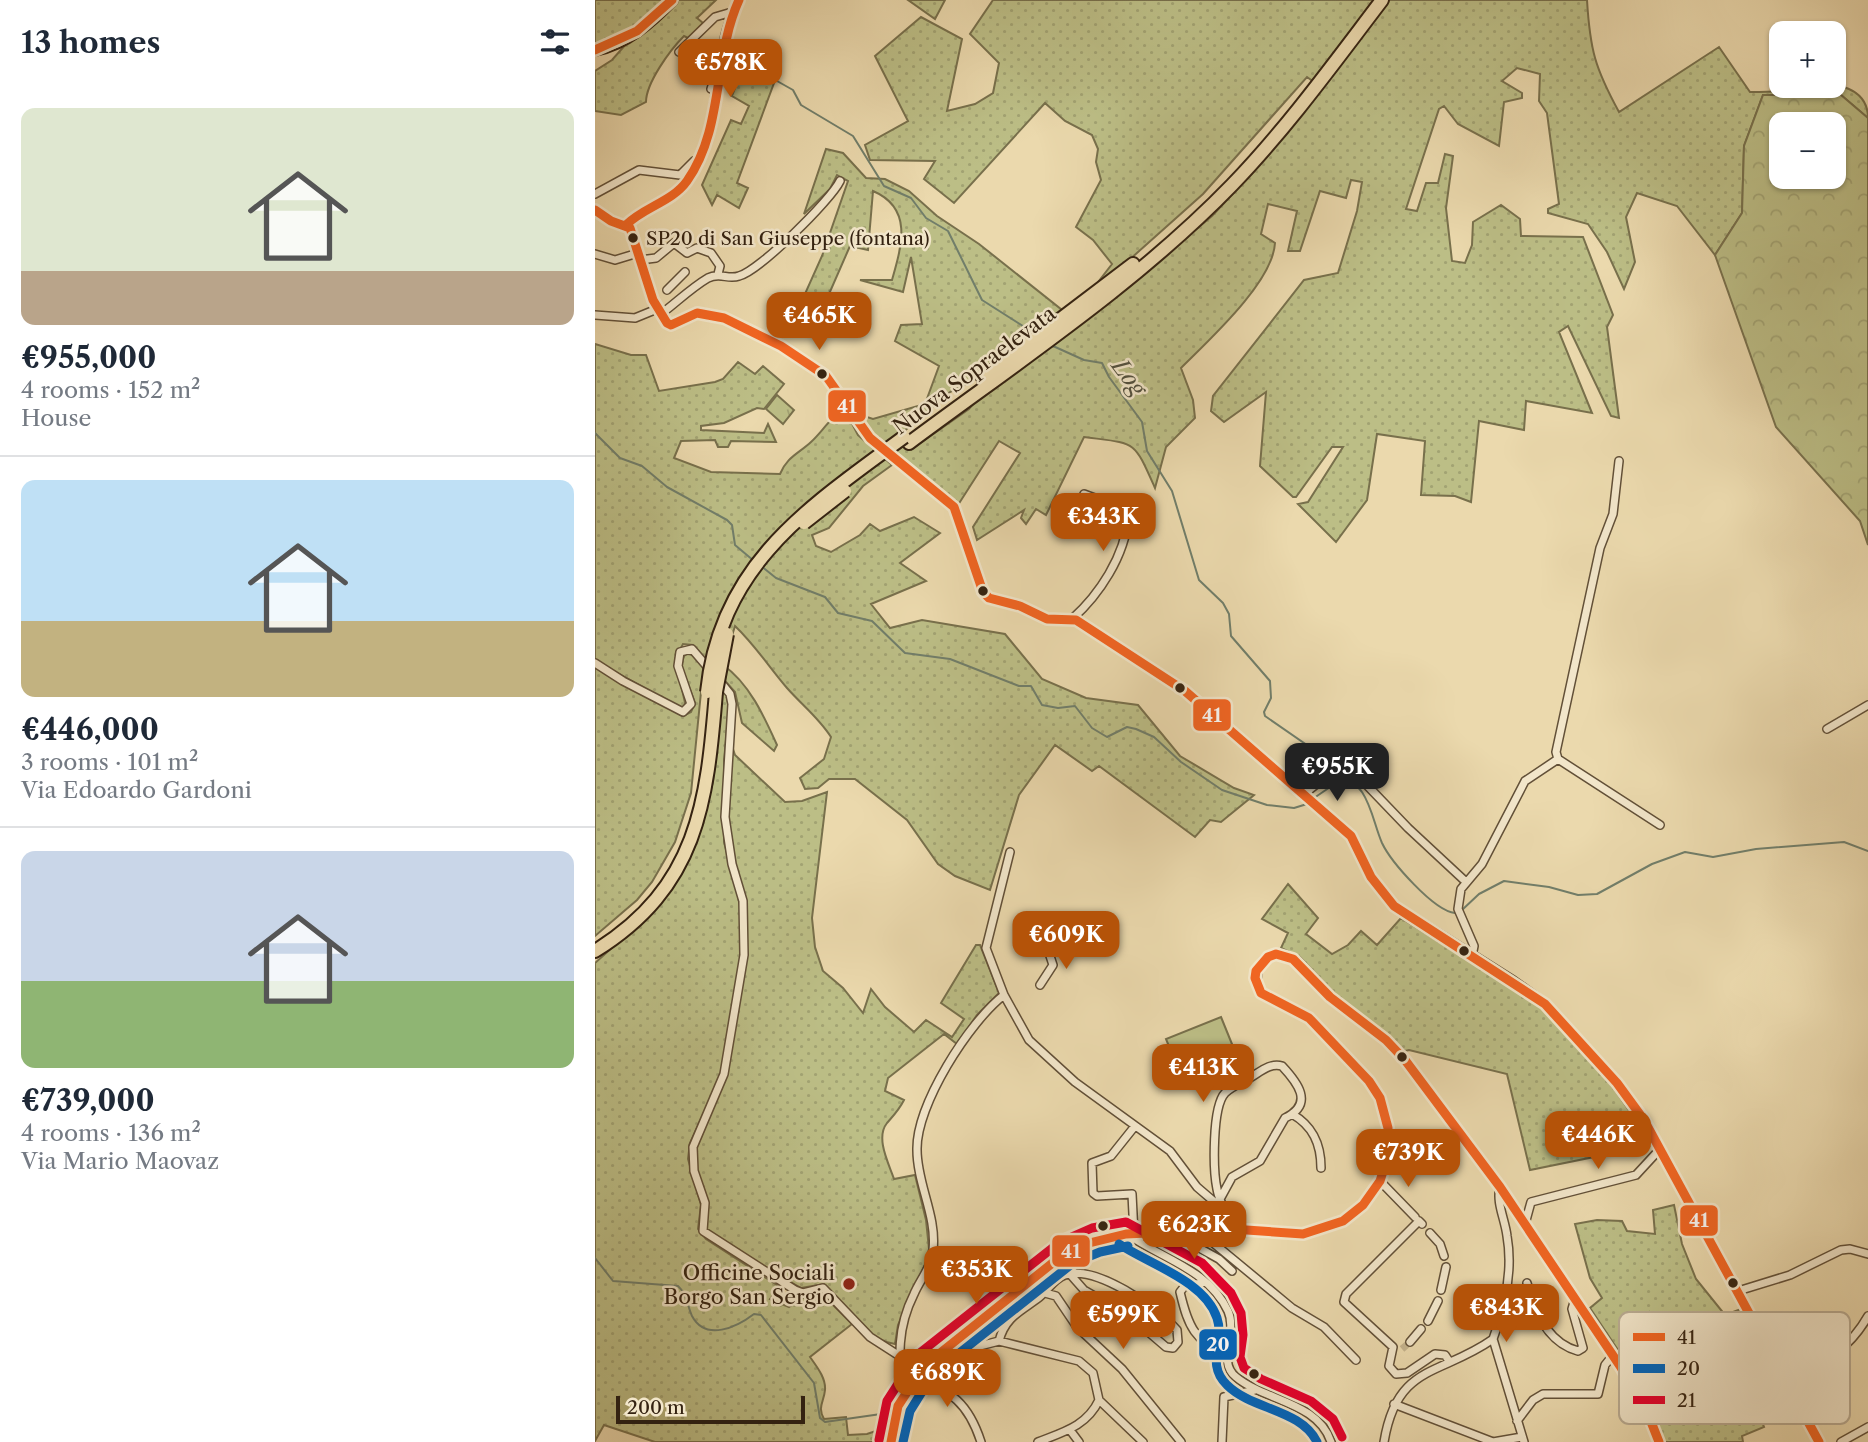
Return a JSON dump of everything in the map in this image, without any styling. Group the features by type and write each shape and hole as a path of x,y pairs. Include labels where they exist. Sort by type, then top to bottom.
{"highway":[{"name":"Nuova Sopraelevata","path":"1315,82 1372,0"},
{"name":"Nuova Sopraelevata","path":"595,942 647,897 678,851 699,785 718,636 734,598 755,563 777,537 817,502 907,440 1124,277 1232,185 1382,0"},
{"name":"Nuova Sopraelevata","path":"595,951 641,915 665,887 685,855 707,787 712,692"}],"main road":[{"path":"595,50 616,44 640,30 672,0"}],"street":[{"path":"626,225 676,194 688,180 705,147 732,12 739,0"},
{"path":"678,52 715,17 732,12"},
{"path":"712,89 716,71 721,69"},
{"path":"595,194 639,170 684,173 705,147"},
{"path":"595,315 635,318 659,311 717,274 739,277 758,265 828,200 840,181"},
{"path":"595,210 611,221 626,225 634,236 659,311 671,325 697,313 736,322 819,370 834,384 870,438 954,507 983,592 989,598 1020,606 1047,619 1072,619 1185,691 1351,836 1371,877 1394,906 1532,994 1560,1019 1624,1092 1660,1149 1750,1312"},
{"path":"595,254 615,260 639,256 656,258 674,243 687,253 697,248 711,253 720,265 717,274"},
{"path":"667,290 682,276 691,290"},
{"path":"1619,461 1613,514 1600,548 1556,752 1558,759 1660,825"},
{"path":"1072,619 1090,602 1106,578 1128,523 1128,518 1108,503 1084,494"},
{"path":"595,663 623,681 683,712 688,710 690,697 678,658 685,648 692,649 726,688 732,704 725,817 729,853 743,901 744,954 725,1074 693,1147 694,1171 705,1203 703,1231 795,1290 803,1293 823,1288 870,1337 898,1355"},
{"path":"1828,729 1868,705"},
{"path":"1472,956 1474,946 1471,935 1458,909 1465,881 1482,864 1525,781 1558,759"},
{"path":"1304,794 1328,775 1360,778 1465,881"},
{"path":"1010,852 986,948 1004,995 1029,1040 1044,1056 1170,1151 1197,1187 1225,1211"},
{"path":"1039,985 1053,965 1048,950"},
{"path":"891,1442 894,1419 915,1375 1067,1252 1096,1240 1130,1234 1232,1229 1303,1234 1330,1228 1354,1214 1380,1181 1389,1142 1380,1098 1369,1081 1309,1017 1261,993 1255,978 1256,971 1268,957 1276,954 1293,959 1330,997 1386,1040 1423,1082 1500,1187 1619,1365"},
{"path":"904,1394 898,1355 906,1310 934,1249 916,1149 921,1124 939,1076 985,1012 1004,995"},
{"path":"1220,1199 1232,1177 1261,1161 1285,1118 1293,1114 1301,1090 1279,1065 1273,1065 1226,1092 1217,1108 1216,1174 1220,1199 1232,1229"},
{"path":"1293,1114 1311,1127 1321,1153 1321,1168"},
{"path":"1130,1234 1132,1194 1097,1196 1093,1193 1092,1163 1111,1156 1135,1126"},
{"path":"1525,1224 1531,1202 1636,1175 1647,1167 1653,1153 1660,1149"},
{"path":"1380,1181 1415,1217"},
{"path":"1394,1404 1493,1442 1523,1439 1493,1339 1507,1288 1510,1260 1507,1234 1497,1195 1500,1187"},
{"path":"1422,1224 1419,1221 1343,1298 1347,1307 1398,1350 1389,1366 1395,1374 1407,1373 1435,1354 1445,1355 1449,1361"},
{"path":"1200,1231 1292,1308 1324,1327 1356,1360"},
{"path":"1171,1232 1219,1259 1232,1271"},
{"path":"1430,1233 1440,1244 1444,1256"},
{"path":"1130,1234 1182,1265 1205,1282 1221,1301 1231,1325 1227,1358 1231,1372 1255,1390 1304,1411 1324,1427 1331,1442"},
{"path":"1738,1291 1790,1275 1841,1250 1850,1248 1868,1254"},
{"path":"1441,1290 1446,1267"},
{"path":"999,1340 1010,1317 1045,1293 1054,1281 1069,1273 1087,1273 1148,1304 1177,1330 1178,1342 1168,1349 1131,1317 1084,1290 1069,1273"},
{"path":"1205,1282 1184,1287 1180,1292 1189,1328 1227,1358"},
{"path":"1527,1283 1536,1312 1550,1334 1578,1351 1583,1348 1572,1309 1575,1299"},
{"path":"1045,1293 1056,1296 1077,1327 1122,1369 1181,1442"},
{"path":"1428,1321 1438,1301"},
{"path":"1850,1343 1868,1316"},
{"path":"1409,1342 1421,1329"},
{"path":"1384,1442 1394,1404 1418,1377 1493,1339"},
{"path":"930,1382 972,1348 999,1340 1079,1361 1093,1373 1099,1400 1143,1442"},
{"path":"1517,1421 1533,1401 1543,1394 1598,1394 1605,1365 1613,1355"},
{"path":"915,1375 930,1382 968,1410 981,1442"},
{"path":"1222,1442 1224,1397 1255,1390"},
{"path":"1038,1442 1070,1430 1089,1418 1099,1400"},
{"path":"1652,1424 1659,1442"},
{"path":"1810,1424 1819,1442"},
{"path":"1841,1442 1868,1427"},
{"path":"1070,1430 1079,1442"}],"green space":[{"path":"595,0 666,0 633,27 595,45"},
{"path":"678,0 716,0 697,18 703,23 688,38 684,36 666,58 654,76 646,102 621,115 595,111 595,71 612,60 627,43"},
{"path":"908,0 945,0 935,19"},
{"path":"993,0 1587,0 1595,58 1619,112 1719,47 1750,92 1769,91 1769,95 1763,95 1744,146 1742,213 1715,255 1677,206 1637,193 1626,217 1635,262 1624,289 1607,252 1588,224 1548,213 1548,209 1559,204 1547,113 1539,101 1540,74 1517,68 1502,81 1522,93 1522,98 1504,102 1499,146 1458,124 1444,106 1439,109 1406,209 1417,211 1426,183 1438,183 1445,154 1453,156 1446,208 1452,261 1465,263 1472,245 1473,222 1501,205 1520,219 1521,236 1583,237 1613,315 1607,327 1619,418 1611,416 1568,326 1559,332 1592,413 1526,401 1524,430 1479,421 1471,502 1455,496 1421,495 1425,441 1377,434 1367,500 1336,542 1298,504 1308,502 1343,447 1332,447 1296,497 1293,497 1260,466 1266,392 1224,422 1211,411 1213,396 1304,280 1338,273 1357,211 1362,182 1351,180 1346,198 1320,191 1300,251 1288,251 1297,211 1268,204 1261,234 1275,243 1272,258 1238,310 1181,368 1193,400 1195,418 1166,447 1155,488 1142,460 1131,447 1124,443 1084,437 1046,515 1036,509 1026,524 1021,518 1024,510 977,540 973,527 1020,453 999,441 958,505 935,492 914,468 876,437 858,414 873,419 925,404 939,366 895,341 901,325 922,324 911,257 903,292 860,280 892,280 901,241 899,217 894,207 886,198 873,191 868,250 850,246 822,310 800,305 822,256 848,181 837,175 830,189 804,214 826,149 843,153 866,178 885,179 909,191 937,216 979,244 1071,317 1112,264 1093,240 1076,227 1101,180 1096,162 1098,149 1092,135 1065,121 1045,103 954,203 924,179 935,161 870,160 865,145 908,121 875,56 921,17 962,39 947,111 975,104 993,93 999,63 970,34","holes":["1307,77 1322,88 1254,171 1212,216 1129,285 1119,269 1203,194","998,360 979,397 969,409 913,448 902,433 950,392 969,383"]},
{"path":"740,56 758,67 774,83 737,183 748,188 739,208 717,195 712,205 702,185 731,120 741,124 749,106 732,96 742,70"},
{"path":"1846,88 1861,98 1868,118 1845,98"},
{"path":"1763,95 1769,95 1769,98 1845,98 1868,118 1868,545 1860,521 1776,427 1715,255 1742,213 1744,146"},
{"path":"595,344 631,355 646,355 659,391 715,382 723,379 738,362 755,374 763,366 784,384 764,409 757,408 724,423 701,426 701,430 764,433 768,424 776,442 731,441 728,447 718,447 715,440 681,441 674,458 711,472 780,474 789,460 845,410 858,435 892,465 863,486 829,528 812,535 816,546 831,552 860,535 870,524 880,531 914,517 940,533 900,563 926,581 871,604 890,628 922,620 1005,634 1042,679 1086,698 1138,705 1180,756 1234,788 1254,795 1221,822 1210,820 1195,837 1099,766 1092,771 1055,745 1019,795 990,890 955,876 938,864 907,820 855,779 829,779 818,788 805,789 800,778 824,759 831,737 735,626 723,665 741,681 755,701 777,745 774,751 742,723 735,692 693,645 683,644 675,659 686,707 679,707 605,666 595,659"},
{"path":"777,395 794,410 783,424 766,409"},
{"path":"688,653 696,657 726,694 729,707 724,761 724,842 740,901 741,962 721,1075 690,1143 688,1159 701,1205 698,1229 706,1239 780,1287 770,1299 789,1307 801,1298 825,1297 852,1324 810,1357 824,1381 821,1408 824,1419 846,1417 848,1435 867,1434 885,1428 885,1437 873,1442 655,1442 604,1425 595,1441 595,963 645,918 693,851 713,782 721,693 701,692 691,793 675,842 652,882 637,900 595,936 595,667 683,716 691,712 695,703 681,665"},
{"path":"732,746 735,755 785,802 802,801 827,792 812,918 815,947 823,971 843,988 863,1013 871,989 885,1007 914,1032 926,1020 952,1037 964,1019 941,1003 976,945 980,945 999,993 977,1015 957,1044 944,1034 888,1078 885,1091 904,1100 884,1129 884,1151 894,1179 915,1175 926,1220 929,1249 925,1265 898,1325 895,1344 873,1336 864,1329 824,1284 801,1288 713,1237 706,1229 695,1156 697,1140 715,1102 747,952 745,896 736,867 728,816"},
{"path":"1288,884 1318,918 1306,934 1332,954 1348,945 1361,931 1377,945 1401,918 1544,1008 1612,1086 1653,1145 1530,1170 1507,1074 1405,1051 1338,997 1300,957 1281,948 1288,933 1262,919"},
{"path":"1221,1017 1234,1049 1179,1071 1166,1039"},
{"path":"1674,1205 1682,1244 1696,1279 1723,1312 1619,1312 1619,1352 1590,1308 1602,1298 1590,1278 1575,1224 1597,1220 1622,1221 1627,1231 1655,1234 1653,1210"},
{"path":"1658,1424 1763,1424 1764,1427 1742,1436 1743,1442 1664,1442"}],"waterway":[{"name":"Log","path":"743,50 756,56 777,81 793,90 801,105 853,136 884,186 911,198 926,218 948,231 982,300 1034,333"},
{"name":"Log","path":"1053,346 1084,360 1102,363 1142,422 1147,451 1172,491 1199,580 1223,603 1229,614 1231,636 1270,681 1271,698 1264,712 1265,716 1330,761 1339,774"},
{"path":"595,433 620,458 642,466 667,487 727,520 732,525 735,545 754,561"},
{"path":"761,566 776,578 825,597 838,613 872,621 905,653 950,659 1019,686 1031,686 1042,705 1058,708 1075,706 1092,728 1107,737 1127,727 1136,729 1154,737 1181,762 1222,790 1267,805 1294,808 1307,804"},
{"path":"1314,798 1339,781 1357,787 1368,804 1382,843 1394,862 1425,895 1455,913"},
{"path":"1462,910 1479,894 1504,881 1549,887 1578,895 1597,894 1652,864 1685,852 1713,857 1756,849 1844,842 1868,851"},
{"path":"595,1258 613,1281 678,1286 685,1296 692,1316 705,1328 722,1330 754,1314 761,1315 814,1383 820,1418 825,1422 888,1413"}],"tunnel":[{"path":"1402,1349 1410,1342"}],"transit line":[{"name":"41","path":"595,50 637,31 672,0"},
{"name":"41","path":"626,225 681,188 699,161 713,116 725,45 739,0"},
{"name":"41","path":"595,210 611,221 630,228 653,300 667,323 671,325 697,313 724,318 781,346 826,376 870,438 954,507 983,592 989,598 1020,606 1047,619 1076,620 1185,691 1351,836 1371,877 1394,906 1545,1004 1617,1083 1644,1120 1748,1312"},
{"name":"41","path":"1256,971 1268,957 1276,954 1293,959 1330,997 1386,1040 1405,1060 1500,1187 1619,1365"},
{"name":"41","path":"891,1442 898,1406 924,1366 1055,1261 1081,1245 1126,1234 1232,1229 1303,1234 1343,1221 1363,1205 1380,1181 1388,1156 1388,1128 1380,1098 1369,1081 1309,1018 1261,993 1255,978 1256,971"},
{"name":"21","path":"879,1440 887,1401 916,1356 1060,1242 1092,1228 1126,1222 1202,1263 1231,1293 1241,1313 1243,1335 1240,1357 1244,1368 1261,1379 1311,1401 1333,1419 1342,1437"},
{"name":"20","path":"1119,1244 1189,1284 1211,1305 1219,1327 1217,1369 1227,1385 1249,1400 1300,1423 1310,1431 1317,1442"},
{"name":"20","path":"903,1442 910,1411 933,1374 1073,1263 1100,1252 1128,1246"},
{"name":"41","path":"1652,1424 1659,1442"},
{"name":"41","path":"1809,1424 1819,1442"}],"place":[{"name":"SP20 di San Giuseppe (fontana)","path":"633,238"},
{"name":"Officine Sociali Borgo San Sergio","path":"849,1284"}]}
